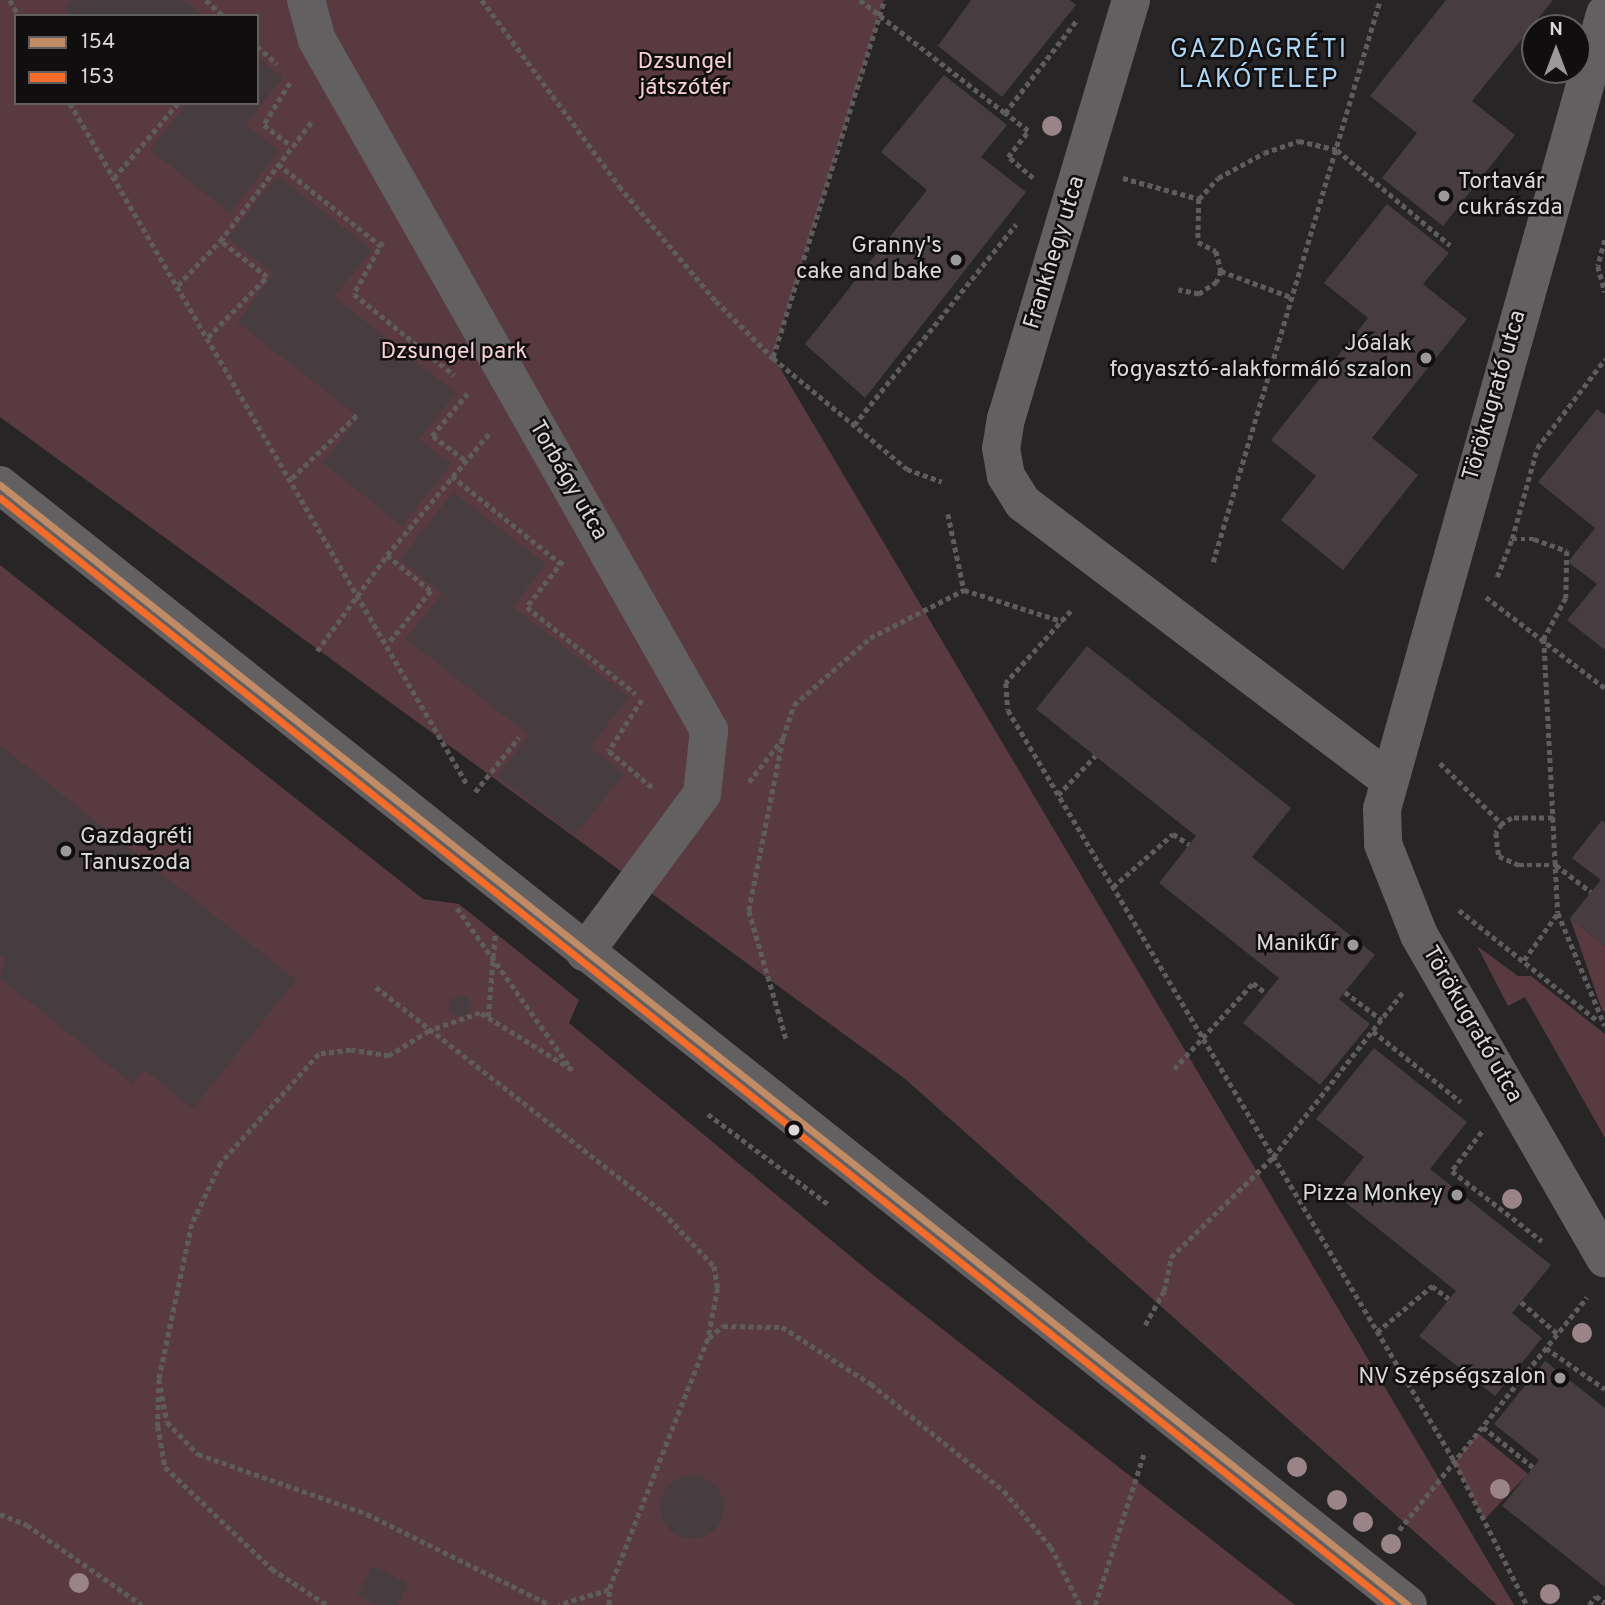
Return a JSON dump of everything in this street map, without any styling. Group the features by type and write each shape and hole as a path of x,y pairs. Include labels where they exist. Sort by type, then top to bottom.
{"street":[{"name":"Torbágy utca","path":"306,0 317,40 709,730 702,794 585,953"},
{"name":"Frankhegy utca","path":"1131,0 1006,418 1001,448 1006,476 1023,503 1387,778"},
{"name":"Törökugrató utca","path":"1605,14 1387,778 1383,844 1409,914 1605,1258"},
{"path":"0,485 1408,1605"}],"path":[{"path":"206,0 221,14"},
{"path":"482,0 618,186 716,301 773,358 907,469 942,482"},
{"path":"860,0 1028,131 1008,157 1045,188"},
{"path":"773,358 884,0"},
{"path":"1213,562 1380,0"},
{"path":"1005,113 1083,12"},
{"path":"291,145 264,125 296,75"},
{"path":"71,105 360,593 467,784"},
{"path":"114,178 175,105"},
{"path":"178,285 220,241 291,145 317,115"},
{"path":"1178,290 1199,294 1217,282 1221,271 1216,251 1198,242 1199,199 1218,178 1264,153 1299,141 1337,150 1450,245"},
{"path":"278,164 381,246"},
{"path":"1148,186 1199,199"},
{"path":"854,425 1019,220"},
{"path":"388,233 354,293 461,380"},
{"path":"1605,240 1598,265 1605,292"},
{"path":"208,337 267,277 220,241"},
{"path":"1221,271 1291,297"},
{"path":"1488,598 1512,538 1536,448 1605,359"},
{"path":"464,460 432,436 472,389"},
{"path":"292,478 357,415"},
{"path":"317,651 387,555 464,460 496,426"},
{"path":"452,476 561,564"},
{"path":"947,514 964,590"},
{"path":"1512,538 1534,538 1567,551 1566,598 1544,639 1558,913 1598,1021"},
{"path":"570,552 527,607 652,707"},
{"path":"387,555 431,591 389,643"},
{"path":"794,705 870,638 964,590 1063,621"},
{"path":"1477,591 1544,639 1605,688"},
{"path":"1071,611 1006,683 1008,710 1455,1462 1527,1605"},
{"path":"642,699 609,751 663,796"},
{"path":"475,792 519,737"},
{"path":"783,738 749,911 787,1042"},
{"path":"1058,795 1095,756"},
{"path":"1436,759 1502,824"},
{"path":"1553,818 1512,818 1502,824 1495,844 1508,863 1556,865 1591,892"},
{"path":"1112,887 1173,834 1189,844"},
{"path":"327,1605 272,1569 165,1467 158,1426 159,1379 192,1224 221,1163 319,1054 351,1050 389,1056 429,1031 480,1013 572,1070 493,965 453,902"},
{"path":"1454,905 1605,1026"},
{"path":"1524,960 1558,913"},
{"path":"488,1017 495,920"},
{"path":"1174,1069 1253,983 1266,993"},
{"path":"1145,1325 1164,1291 1171,1257 1273,1157 1408,986"},
{"path":"376,987 663,1212 713,1266 718,1288 708,1339 609,1590 609,1605"},
{"path":"1345,992 1382,1020"},
{"path":"1373,1031 1467,1107"},
{"path":"708,1114 768,1163"},
{"path":"1488,1124 1452,1171 1546,1244"},
{"path":"1377,1332 1432,1286 1449,1299"},
{"path":"1399,1531 1587,1297"},
{"path":"1521,1301 1558,1334"},
{"path":"708,1339 723,1326 782,1327 871,1384 1004,1491 1051,1547 1080,1605"},
{"path":"1546,1348 1605,1389"},
{"path":"159,1379 167,1422 198,1454 367,1514 550,1605"},
{"path":"1483,1427 1533,1467"},
{"path":"1095,1605 1132,1482"},
{"path":"0,1514 27,1525 142,1605"},
{"path":"559,1605 609,1590"},
{"path":"1589,1605 1596,1596 1605,1603"}],"green space":[{"name":"Dzsungel park","path":"0,0 884,0 773,356 1514,1605 1497,1605 904,1078 0,417"},
{"path":"0,565 423,899 459,904 579,1000 569,1023 872,1274 1295,1605 0,1605"},
{"path":"1570,918 1605,946 1605,1012 1602,1010"},
{"path":"1477,946 1518,976 1531,976 1605,1034 1605,1138 1525,997 1508,1006"},
{"path":"1478,1433 1528,1474 1484,1520 1455,1462"}],"building":[{"path":"72,0 183,0 201,14 71,14 65,9"},
{"path":"971,0 1070,0 1076,5 1002,97 938,46"},
{"path":"1446,0 1553,0 1542,14 1521,14 1521,40 1472,101 1515,135 1443,226 1382,178 1417,133 1370,96"},
{"path":"259,59 283,77 246,125 279,151 230,213 150,150 185,105 259,105"},
{"path":"944,75 1007,125 981,157 1026,192 865,398 805,344 927,190 881,152"},
{"path":"278,176 372,250 334,297 456,393 419,439 451,464 402,526 323,463 359,417 237,322 274,274 228,238"},
{"path":"1387,204 1449,253 1423,284 1467,319 1372,438 1418,475 1343,570 1281,520 1316,476 1271,440 1368,318 1324,283"},
{"path":"1597,409 1605,415 1605,650 1567,620 1597,584 1568,562 1595,528 1538,482"},
{"path":"453,492 546,564 513,607 629,697 590,747 624,774 575,836 497,776 529,735 406,639 442,593 400,560"},
{"path":"1087,646 1291,808 1252,857 1375,955 1339,999 1370,1024 1320,1085 1243,1023 1279,978 1159,883 1196,836 1036,709"},
{"name":"Gazdagréti Tanuszoda","path":"0,745 296,980 193,1109 144,1069 132,1084 0,978 5,960 0,956"},
{"path":"1602,820 1605,823 1605,946 1570,918 1601,880 1572,858"},
{"path":"462,994 472,1003 468,1015 457,1017 449,1011 450,1000"},
{"path":"1374,1048 1467,1122 1430,1169 1551,1265 1512,1313 1542,1338 1495,1396 1419,1336 1456,1291 1335,1194 1364,1157 1316,1119"},
{"path":"1545,1361 1605,1408 1605,1587 1502,1506 1539,1460 1494,1424"},
{"path":"686,1475 698,1475 715,1484 722,1495 722,1519 715,1530 698,1539 686,1539 674,1534 665,1525 660,1513 660,1501 665,1489 674,1480"},
{"path":"373,1566 408,1584 397,1605 377,1605 357,1595"}],"transit line":[{"name":"154","path":"0,485 1408,1605"},
{"name":"153","path":"0,498 1391,1605"}],"place":[{"name":"Tortavár cukrászda","path":"1444,196"},
{"name":"Granny's cake and bake","path":"956,260"},
{"name":"Jóalak fogyasztó-alakformáló szalon","path":"1426,358"},
{"name":"Gazdagréti Tanuszoda","path":"66,851"},
{"name":"Manikűr","path":"1353,945"},
{"name":"Pizza Monkey","path":"1457,1195"},
{"name":"NV Szépségszalon","path":"1560,1378"}],"district":[{"name":"GAZDAGRÉTI LAKÓTELEP","path":"1259,66"}],"park label":[{"name":"Dzsungel játszótér","path":"685,76"}]}
